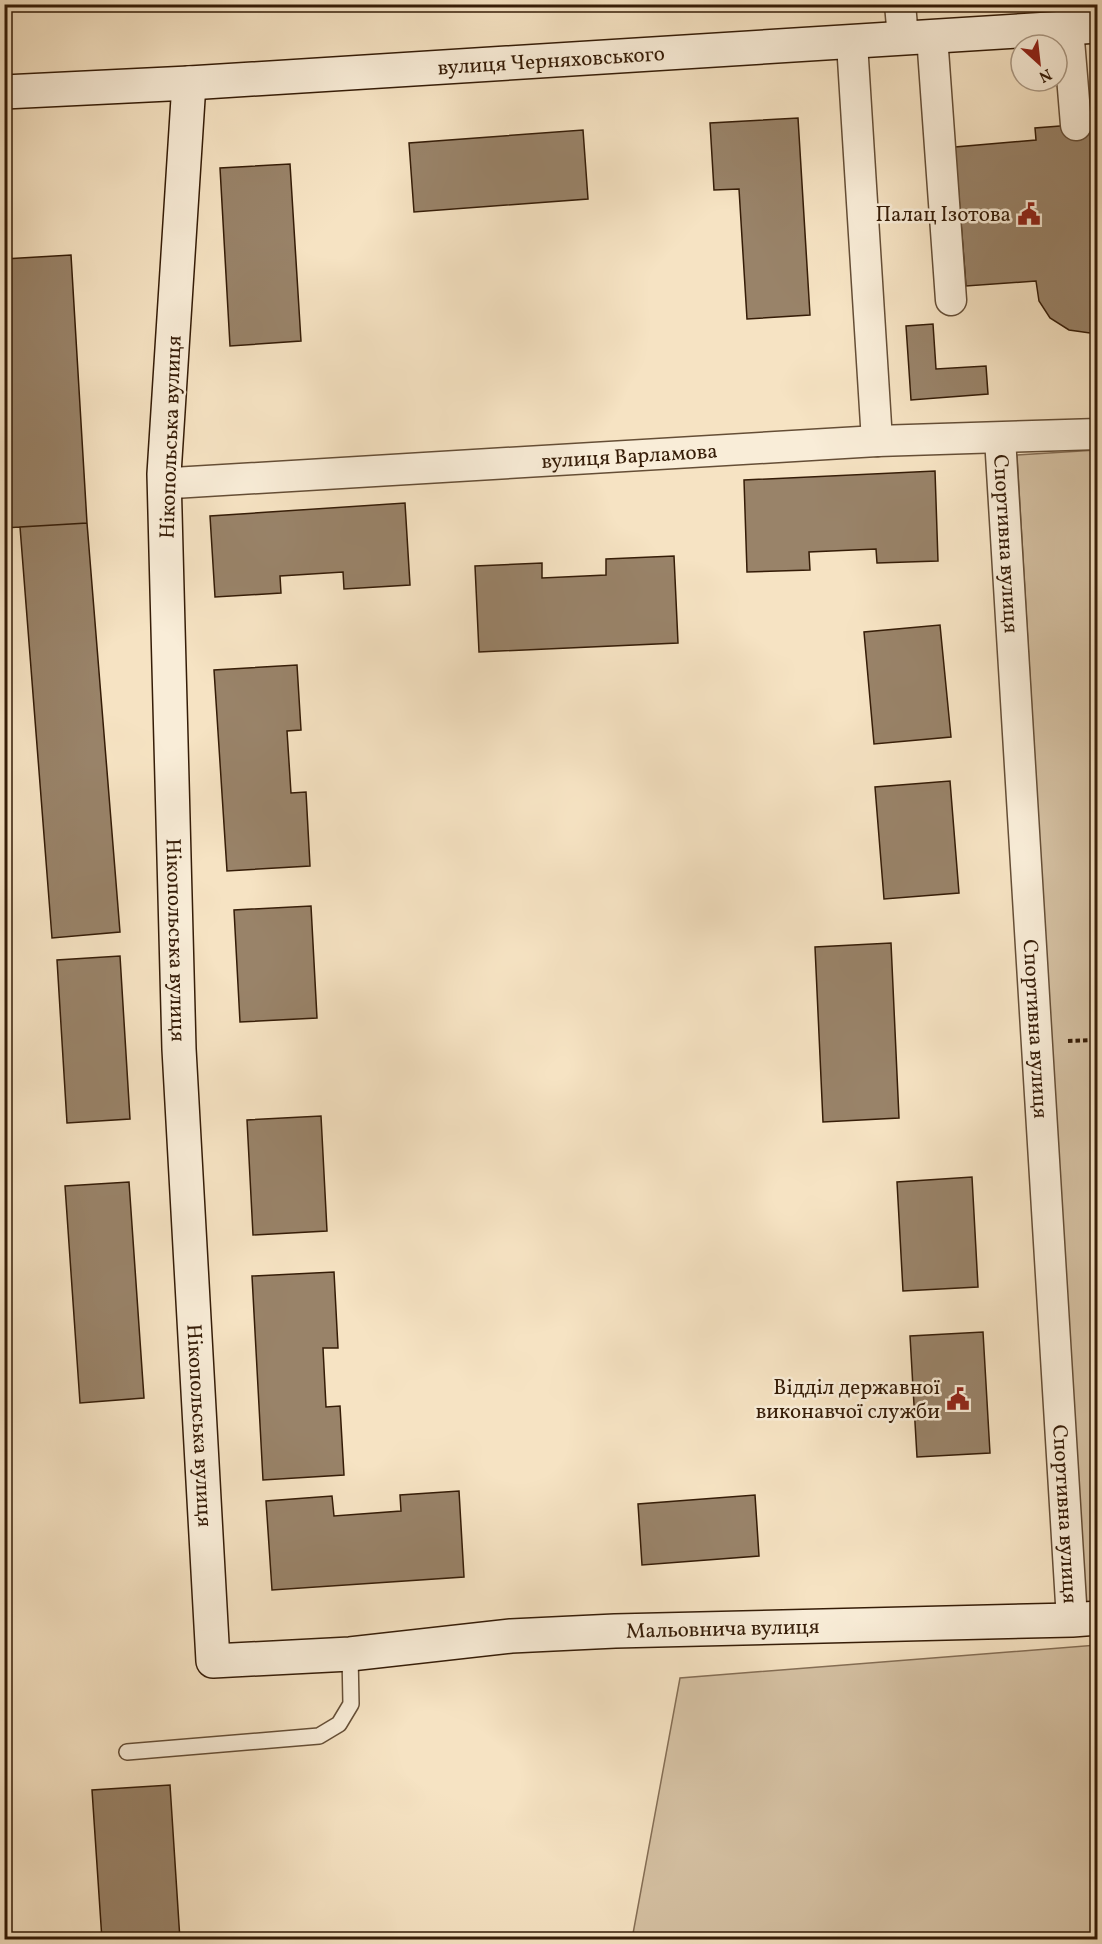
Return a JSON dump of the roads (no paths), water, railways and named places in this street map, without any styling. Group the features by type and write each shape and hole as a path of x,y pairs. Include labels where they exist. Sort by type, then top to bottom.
{"street":[{"path":"900,4 917,37 951,300"},
{"path":"1076,125 1083,27"},
{"name":"вулиця Черняховського","path":"4,92 189,83 1083,27"},
{"path":"852,43 877,441"},
{"name":"Нікопольська вулиця","path":"189,83 164,474 179,1049 213,1661 350,1654"},
{"name":"вулиця Варламова","path":"164,474 173,483 877,441 1098,434"},
{"name":"Спортивна вулиця","path":"1000,438 1085,1619"},
{"name":"Мальовнича вулиця","path":"350,1654 523,1636 615,1631 1085,1619"}],"lane":[{"path":"127,1752 319,1736 339,1724 351,1704 350,1654"}],"place":[{"name":"Палац Ізотова","path":"1029,214"},
{"name":"Відділ державної виконавчої служби","path":"958,1399"}]}
